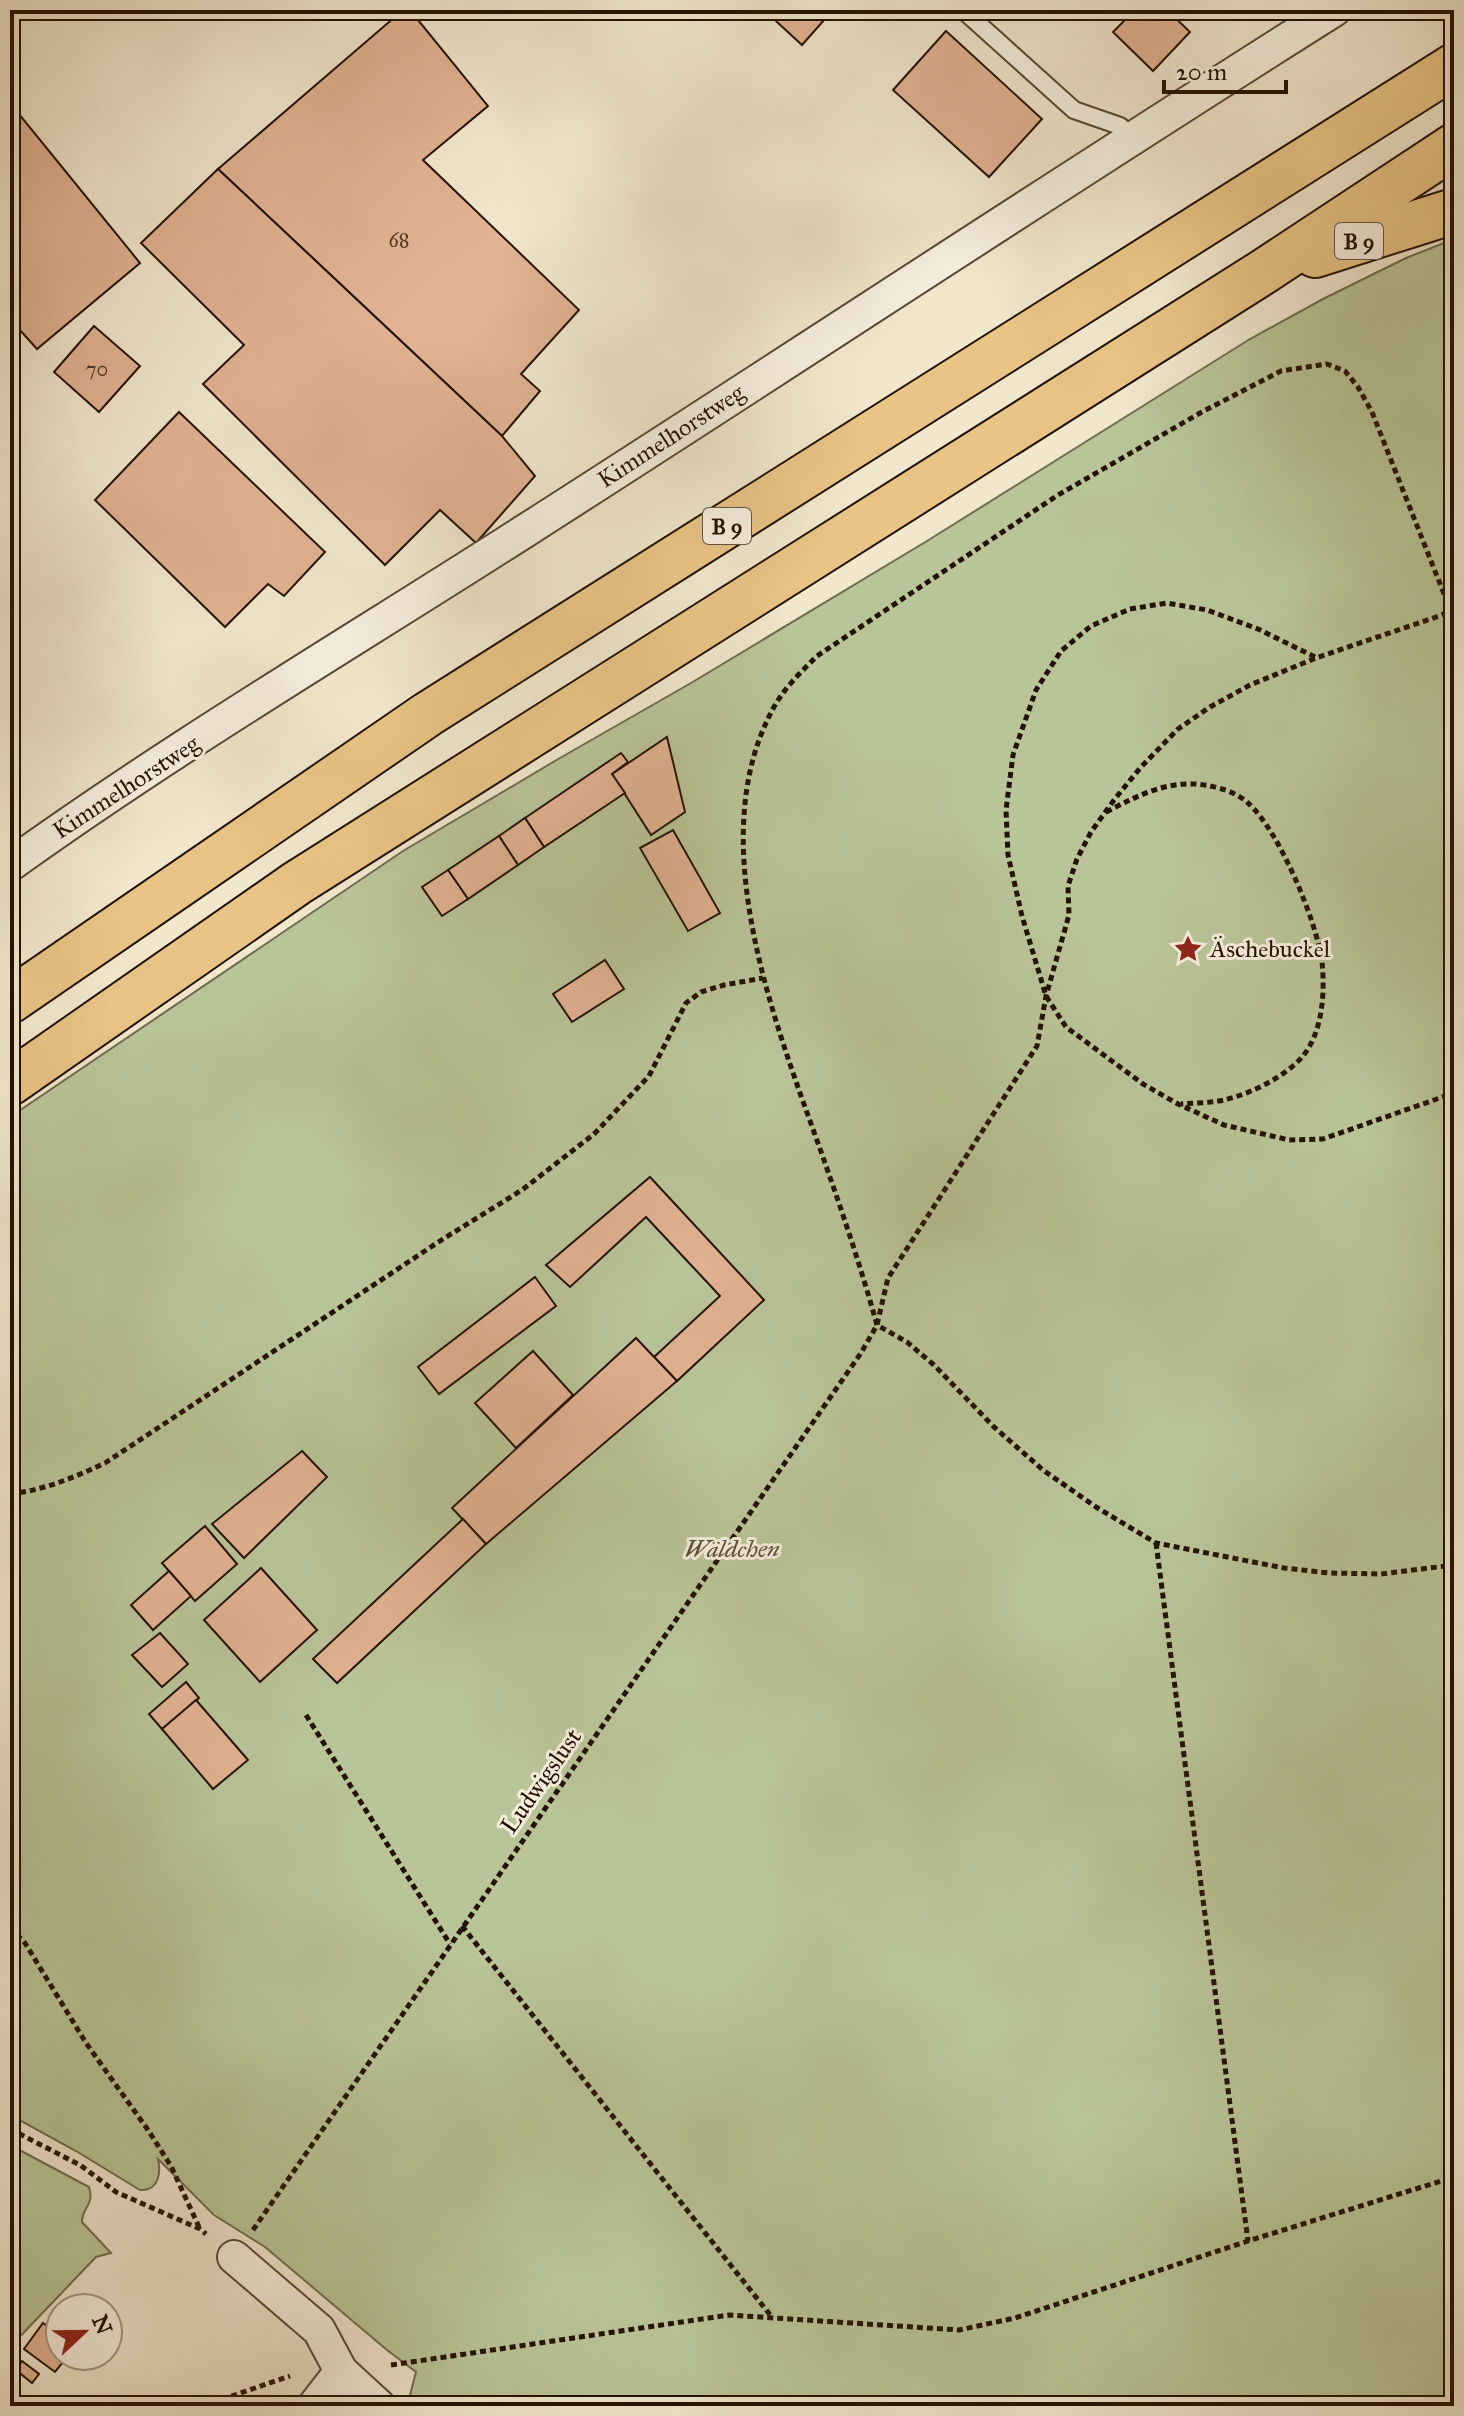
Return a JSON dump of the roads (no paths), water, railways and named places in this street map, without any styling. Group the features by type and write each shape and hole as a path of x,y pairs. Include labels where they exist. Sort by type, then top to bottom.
{"highway":[{"name":"B 9","path":"10,1001 428,714 1454,66"},
{"path":"1263,272 1454,146"},
{"name":"B 9","path":"10,1083 297,883 1263,272 1454,211"}],"street":[{"name":"Kimmelhorstweg","path":"10,865 89,809 1334,10"},
{"path":"234,2257 319,2330 341,2371 379,2406"},
{"path":"314,2406 341,2371"}],"lane":[{"path":"963,10 1074,110 1120,126 1133,137"}],"place":[{"name":"Äschebuckel","path":"1188,949"}],"park label":[{"name":"Wäldchen","path":"732,1549"}]}
